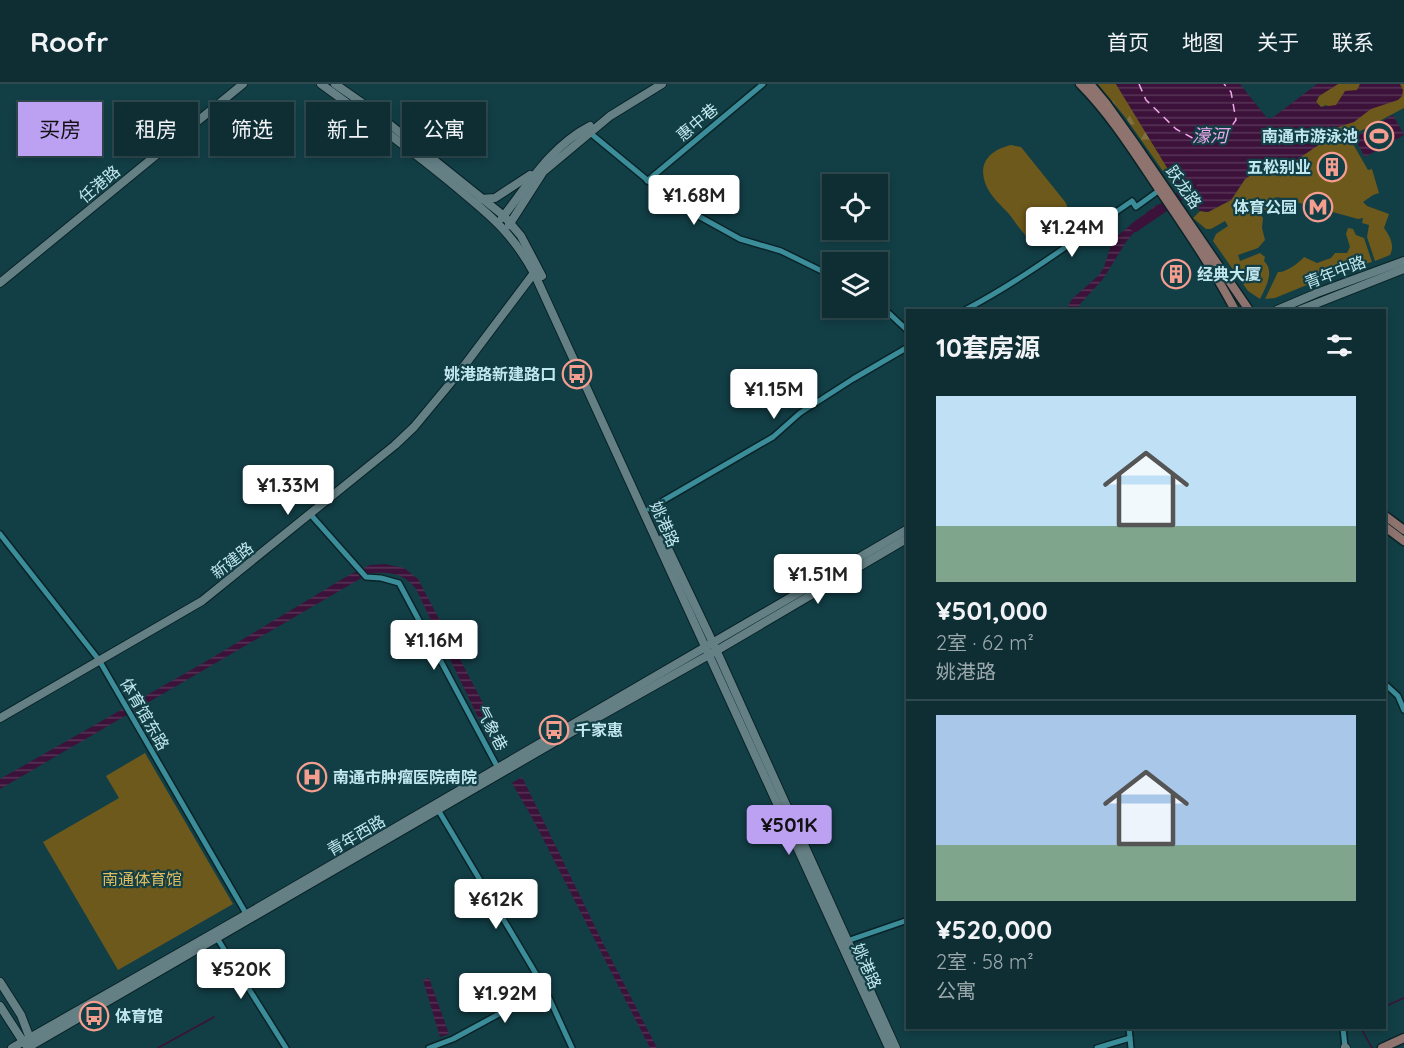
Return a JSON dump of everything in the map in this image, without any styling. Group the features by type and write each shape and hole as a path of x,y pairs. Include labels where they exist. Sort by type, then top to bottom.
{"main road":[{"name":"任港路","path":"0,283 243,84"},
{"name":"姚港路","path":"321,84 501,219"},
{"name":"姚港路","path":"335,84 416,145 521,236 896,1048"},
{"path":"481,199 495,198 505,193 588,130 662,84"},
{"name":"跃龙路","path":"1080,84 1106,114 1164,191"},
{"name":"跃龙路","path":"1090,84 1106,103 1178,212 1248,309"},
{"path":"508,226 543,172 588,130"},
{"path":"501,219 540,168"},
{"name":"跃龙路","path":"1178,212 1234,309"},
{"name":"青年中路","path":"1279,309 1404,261"},
{"name":"青年中路","path":"1303,309 1404,269"},
{"name":"姚港路","path":"536,270 649,509 890,1048"},
{"name":"新建路","path":"0,718 202,601 310,515 414,427 458,374 536,270"},
{"path":"1386,516 1404,530"},
{"path":"1386,528 1404,541"},
{"path":"711,649 906,530"},
{"path":"711,649 906,538"},
{"name":"青年西路","path":"436,807 498,768 711,649"},
{"name":"青年西路","path":"28,1046 31,1037 248,917 711,649"},
{"name":"青年西路","path":"12,1048 28,1046 217,938 248,917"},
{"path":"0,982 21,1015 31,1037"},
{"path":"0,1006 28,1046"},
{"path":"1382,1048 1404,1038"}],"street":[{"name":"惠中巷","path":"647,181 763,84"},
{"path":"588,130 647,181 677,203 740,239 781,251 822,271"},
{"path":"967,309 1005,289 1132,201 1136,207 1164,191"},
{"path":"888,312 906,329"},
{"path":"649,509 773,437 800,413 906,348"},
{"name":"气象巷","path":"310,515 366,577 399,583 498,768"},
{"name":"体育馆东路","path":"0,534 99,660 248,917"},
{"path":"1386,686 1398,696 1404,710"},
{"path":"436,807 545,989 572,1048"},
{"path":"848,941 906,922"},
{"path":"217,938 286,1048"},
{"path":"429,1048 453,1039 545,989"},
{"path":"1129,1029 1131,1048"},
{"path":"1343,1029 1345,1048"},
{"path":"1097,1048 1130,1038"}],"green space":[{"path":"1098,84 1116,84 1182,191 1179,194 1125,117"},
{"name":"体育公园","path":"1338,84 1404,84 1404,108 1349,137 1368,170 1372,169 1379,193 1363,202 1367,206 1389,214 1384,228 1391,241 1390,255 1375,261 1367,237 1369,225 1362,223 1363,218 1358,219 1278,197 1276,201 1278,206 1262,210 1260,214 1263,218 1262,228 1265,240 1258,248 1238,255 1240,261 1260,253 1265,257 1264,261 1269,274 1260,299 1248,291 1213,241 1216,234 1228,226 1225,221 1211,229 1206,229 1193,218 1200,211 1208,212 1231,200 1245,179 1255,172 1276,169 1320,144 1329,130 1345,116 1326,105 1321,107 1316,102 1319,96"},
{"path":"1011,145 1021,147 1066,203 1071,220 1068,234 1047,245 1030,239 993,197 986,185 983,170 987,159 997,150"},
{"path":"1348,228 1353,229 1356,235 1364,238 1372,262 1346,269 1275,298 1265,299 1278,272 1292,267 1304,257 1317,263 1331,258 1335,253 1347,253 1350,247 1346,234"},
{"name":"南通体育馆","path":"145,753 233,904 118,970 43,842 119,798 106,776"}],"water":[{"name":"濠河","path":"1116,84 1240,84 1267,118 1272,118 1317,84 1338,84 1319,96 1316,102 1321,107 1336,105 1345,91 1357,90 1360,84 1400,84 1403,90 1398,100 1371,109 1354,122 1329,130 1320,144 1282,170 1267,169 1255,172 1245,179 1231,200 1208,212 1200,211 1183,194"},
{"name":"南通市游泳池","path":"1393,115 1404,135 1365,157 1354,138"},
{"path":"1159,203 1126,242 1103,279 1080,304 1078,309 1067,309 1072,299 1099,275 1113,239"},
{"path":"385,564 404,568 418,579 506,747 495,752 416,589 406,579 396,574 370,573 0,789 0,779 205,662 349,575 370,565"},
{"path":"522,777 657,1048 650,1048 535,823 512,783"},
{"path":"429,978 449,1034 440,1037 423,980"}],"waterway":[{"path":"1135,227 1183,194 1192,184"},
{"path":"1386,1006 1404,998"},
{"path":"158,1048 214,1017"},
{"path":"1362,1029 1372,1048"}],"ferry route":[{"path":"1139,84 1146,100 1176,129 1198,141 1223,138 1236,120 1231,92 1224,84"}],"place":[{"name":"南通市游泳池","path":"1379,136"},
{"name":"五松别业","path":"1332,167"},
{"name":"体育公园","path":"1318,207"},
{"name":"经典大厦","path":"1176,274"},
{"name":"姚港路新建路口","path":"577,374"},
{"name":"千家惠","path":"554,730"},
{"name":"南通市肿瘤医院南院","path":"312,777"},
{"name":"体育馆","path":"94,1016"}]}
